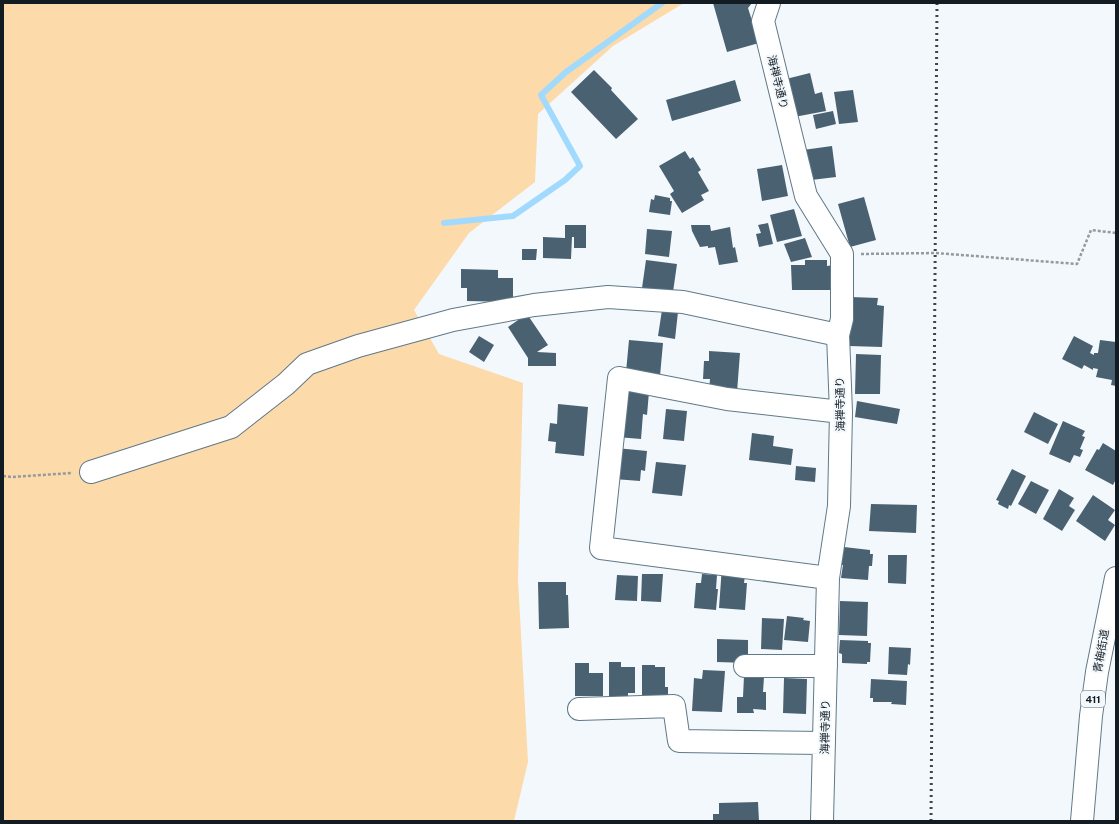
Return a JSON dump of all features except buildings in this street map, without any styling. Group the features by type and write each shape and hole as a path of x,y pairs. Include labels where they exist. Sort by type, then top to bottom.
{"main road":[{"name":"海禅寺通り","path":"769,3 763,21 806,196 842,254 842,319 838,335 841,412 839,506 828,578 822,821"},
{"path":"90,472 231,427 307,364 358,346 453,320 534,305 608,297 683,302 838,335"},
{"path":"828,578 601,548 619,378 727,399 841,412"},
{"name":"青梅街道","path":"1082,821 1091,716 1097,672 1116,578"},
{"path":"745,666 826,666"},
{"path":"579,709 674,706 679,741 824,743"}],"path":[{"path":"842,254 936,253 1077,264 1091,230 1116,233"},
{"path":"3,476 12,477 90,472"}],"shaded area":[{"path":"3,3 684,3 613,46 538,114 535,182 469,233 414,310 439,354 523,383 518,579 528,762 514,821 3,821"}],"waterway":[{"path":"444,223 513,216 565,180 580,166 541,95 566,72 662,3"}],"railway":[{"path":"931,821 937,3"}]}
